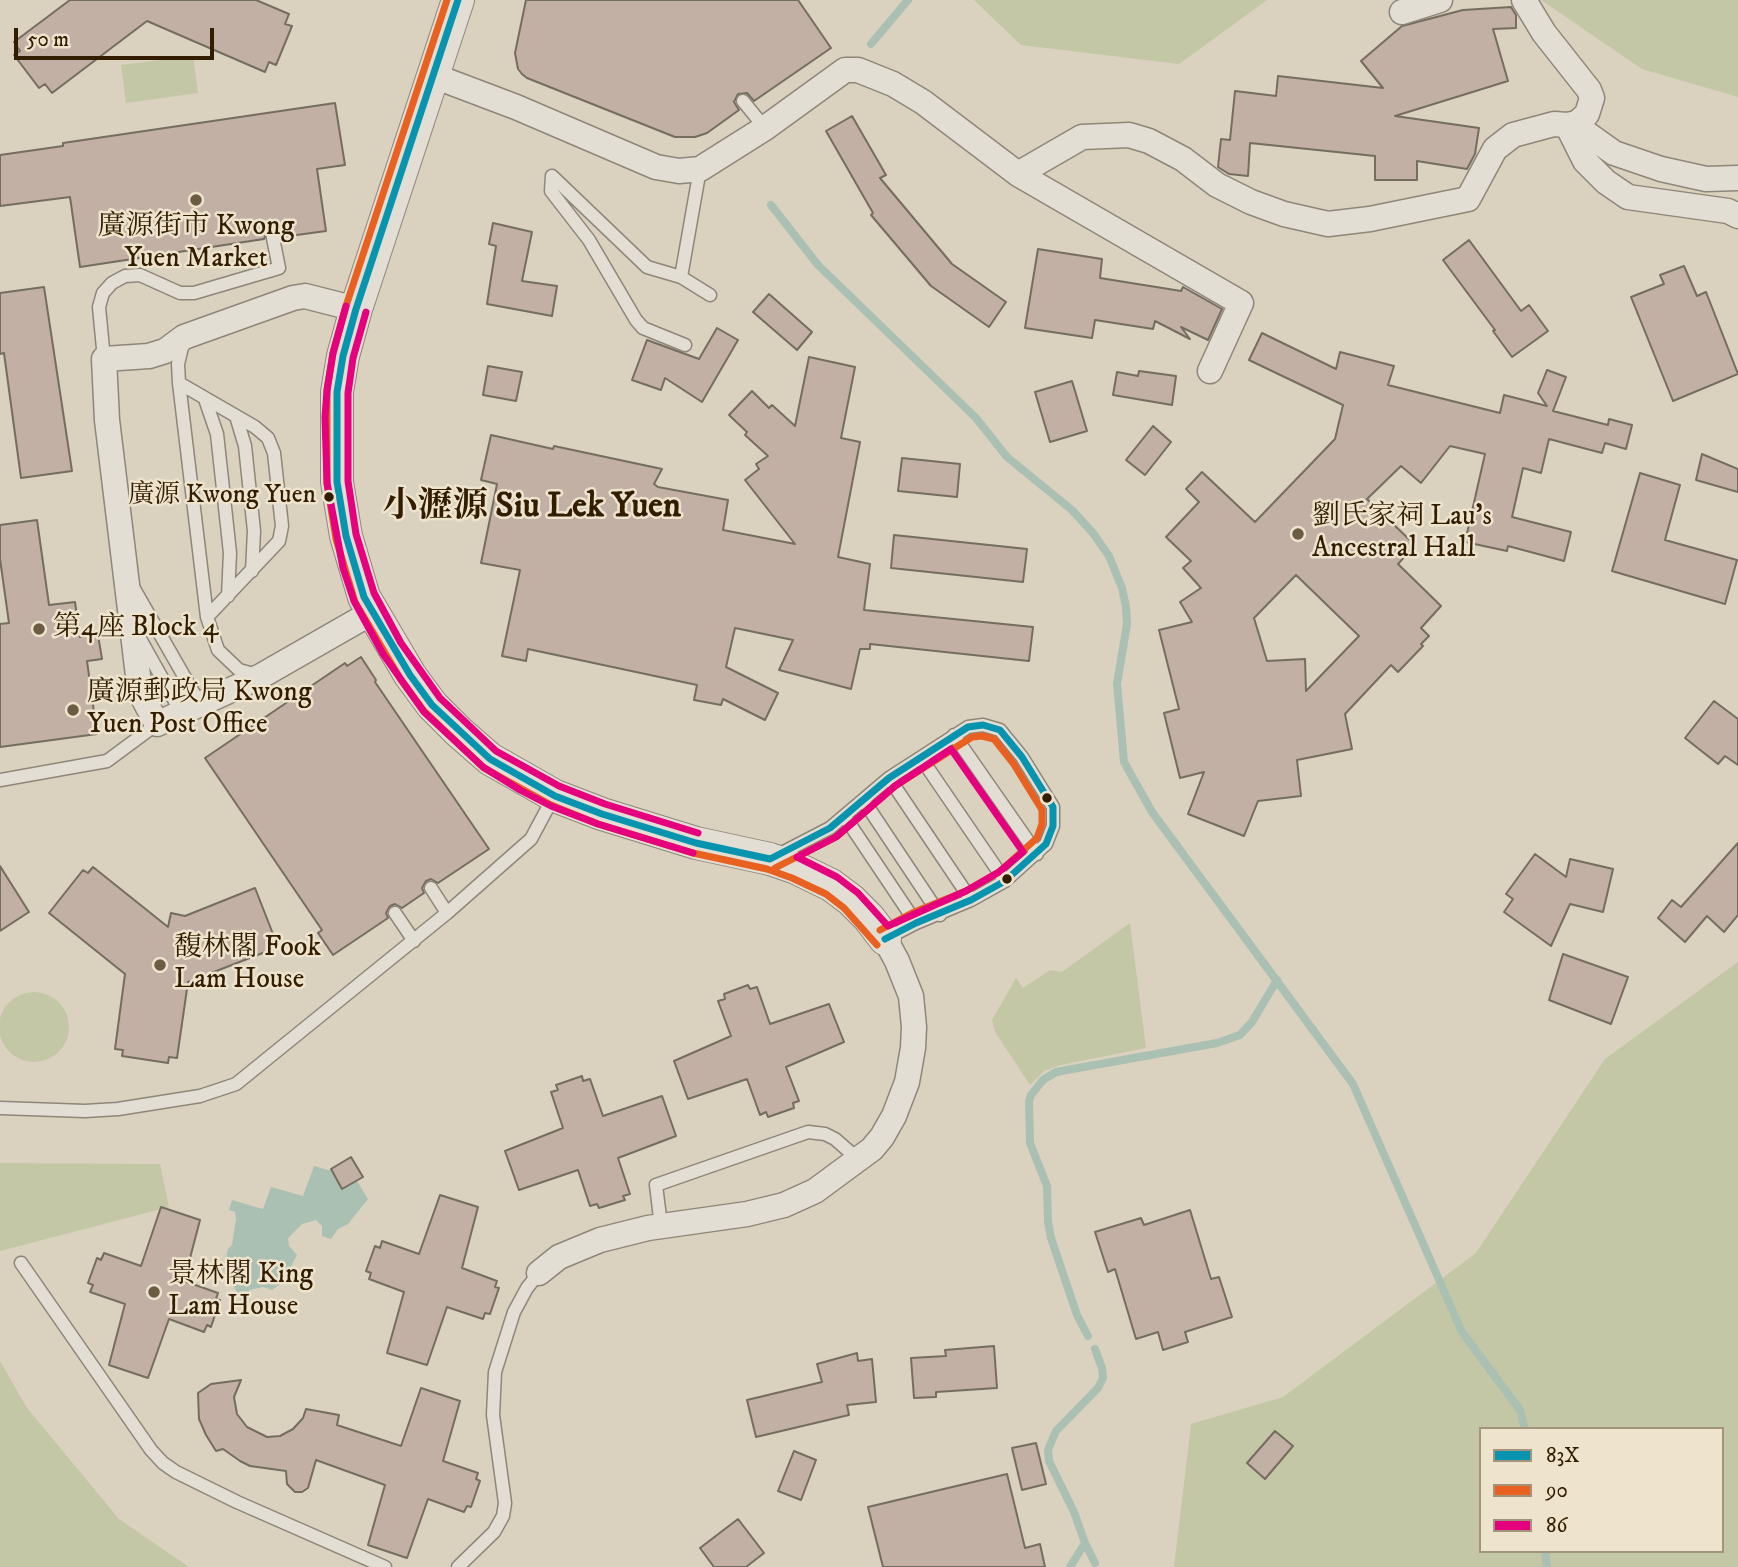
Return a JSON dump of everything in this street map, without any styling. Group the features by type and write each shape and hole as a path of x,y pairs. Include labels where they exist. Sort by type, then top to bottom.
{"street":[{"path":"458,0 356,309 343,356 337,392 337,482 353,566 371,613 410,676 432,705 490,759 555,796 603,814 683,840 770,859 831,885 860,908 885,939 911,996 913,1048 906,1082 894,1116 882,1137 859,1161 815,1191 784,1205 747,1214 661,1226 579,1248 559,1257 539,1273"},
{"path":"1402,12 1440,0"},
{"path":"1524,0 1544,33 1589,90 1592,98 1587,114 1577,122 1567,125"},
{"path":"434,76 516,107 656,167 678,171 700,169 765,128 845,70 858,70 877,76 923,102 1018,174 1241,303 1210,371"},
{"path":"1018,174 1082,137 1129,135 1149,141 1183,159 1217,185 1251,202 1295,217 1328,224 1370,219 1468,199 1495,149 1513,135 1554,124 1567,125 1586,133 1614,153 1661,169 1706,179 1738,177"},
{"path":"1567,125 1585,161 1628,197 1728,211 1738,216"},
{"path":"356,309 305,296 293,298 184,337 165,351 149,356 104,359 111,460 141,692 157,724 261,677 371,613"}],"lane":[{"path":"743,101 765,128"},
{"path":"681,277 700,169"},
{"path":"685,345 643,328 636,320 589,240 551,191 552,176 647,267 681,277 710,295"},
{"path":"104,359 99,307 103,293 113,283 125,276 139,275 180,293 194,293 279,268 273,238"},
{"path":"184,337 178,364 179,383 207,617 218,650 239,670 261,677"},
{"path":"179,383 268,438 274,453 282,526 279,541 207,617"},
{"path":"205,399 217,434 230,553 228,596"},
{"path":"236,416 245,446 252,507 252,571"},
{"path":"126,575 191,708"},
{"path":"132,624 191,708"},
{"path":"0,780 107,761 157,724"},
{"path":"770,859 830,828 889,778 954,735 974,725 989,725 1004,733 1053,807 1051,834 1037,855 1005,881 940,915 916,923 885,939"},
{"path":"954,735 1037,855"},
{"path":"921,758 1005,881"},
{"path":"889,778 971,900"},
{"path":"0,1108 85,1111 118,1109 177,1101 227,1088 258,1068 414,941 531,839 555,796"},
{"path":"864,801 940,915"},
{"path":"845,817 916,923"},
{"path":"431,888 447,913"},
{"path":"395,913 414,941"},
{"path":"661,1226 656,1185 808,1132 825,1133 859,1161"},
{"path":"21,1263 151,1450 163,1463 237,1502 385,1567"},
{"path":"458,1567 494,1532 503,1516 505,1503 493,1415 495,1372 514,1312 539,1273"}],"shaded area":[{"path":"974,0 1267,0 1179,64 1021,45"},
{"path":"1541,0 1738,0 1738,97 1642,69"},
{"path":"193,56 198,93 126,103 121,65"},
{"path":"1130,923 1146,1048 1060,1065 1044,1071 1030,1085 995,1032 992,1020 1016,978 1023,988 1050,970 1062,972"},
{"path":"1738,962 1738,1567 1174,1567 1191,1424 1283,1397 1476,1253 1605,1059"},
{"path":"41,992 54,998 63,1007 67,1013 67,1041 59,1052 48,1060 27,1062 9,1052 1,1041 -1,1020 9,1002 20,994"},
{"path":"0,1163 160,1164 169,1207 0,1251"},
{"path":"314,1166 332,1171 342,1189 357,1181 368,1199 348,1224 338,1229 331,1239 322,1236 322,1226 316,1220 302,1224 288,1238 289,1246 297,1255 282,1283 272,1290 263,1287 249,1290 246,1310 223,1270 228,1249 232,1245 236,1219 235,1212 229,1210 232,1200 263,1209 271,1187 303,1196"},
{"path":"0,1361 27,1408 119,1519 189,1567 0,1567"}],"building":[{"path":"70,0 256,0 289,14 285,24 292,26 276,65 269,62 265,72 147,21 52,93 45,84 39,88 14,55 20,51 14,42"},
{"path":"526,0 798,0 831,48 754,101 747,93 738,94 734,102 739,110 707,133 695,137 675,137 522,74 518,69 515,53"},
{"path":"1511,7 1516,15 1516,28 1493,29 1508,81 1395,116 1479,128 1475,154 1467,169 1417,161 1417,180 1375,180 1375,156 1250,143 1248,176 1229,174 1218,167 1221,139 1230,140 1235,91 1276,96 1278,76 1383,88 1361,61 1402,26 1463,10"},
{"name":"廣源街市 Kwong Yuen Market","path":"335,103 345,165 317,169 326,231 282,237 272,229 264,239 80,267 70,197 0,206 0,155 63,146 63,143"},
{"path":"852,116 886,175 880,178 952,264 1006,302 989,327 931,286 871,215 873,213 826,131"},
{"path":"493,223 532,232 522,281 557,286 552,316 487,304 496,246 489,244"},
{"path":"1469,240 1521,311 1529,305 1548,331 1512,357 1443,260"},
{"path":"1038,249 1102,259 1100,278 1181,291 1183,287 1222,309 1208,340 1181,327 1190,339 1155,321 1153,329 1095,320 1092,338 1025,328"},
{"path":"1684,266 1697,296 1706,292 1738,374 1673,401 1631,297 1664,284 1660,275"},
{"path":"44,287 72,471 21,478 4,353 0,354 0,293"},
{"path":"769,294 812,332 797,350 753,312"},
{"path":"717,328 738,340 702,402 665,378 661,390 632,380 647,340 699,359"},
{"path":"1262,333 1336,369 1340,352 1394,366 1388,385 1500,413 1504,395 1547,406 1538,393 1547,370 1566,377 1553,411 1608,425 1609,419 1632,425 1626,449 1605,443 1602,453 1549,439 1541,473 1523,468 1512,517 1571,532 1564,561 1508,546 1507,551 1465,542 1485,454 1450,446 1421,483 1401,466 1367,499 1415,545 1398,564 1441,606 1421,628 1429,636 1421,644 1423,646 1398,672 1391,665 1345,714 1352,749 1297,760 1301,796 1258,801 1244,836 1188,814 1204,772 1180,778 1164,713 1179,709 1159,630 1192,622 1180,602 1201,588 1183,568 1191,561 1166,537 1199,502 1186,489 1202,472 1255,522 1335,439 1343,405 1249,360","holes":["1296,575 1359,636 1306,691 1305,659 1267,661 1254,618"]},
{"path":"809,357 855,367 841,438 860,442 838,557 870,564 864,610 1033,627 1029,661 870,644 870,649 860,649 851,689 779,670 793,640 735,628 726,667 778,693 765,720 723,699 721,705 694,700 697,685 528,649 526,661 502,656 520,570 481,563 497,484 481,480 491,435 662,469 654,484 658,487 728,500 723,530 795,544 745,480 759,469 756,464 768,456 745,435 747,432 729,415 752,391 769,408 772,405 795,426"},
{"path":"488,366 522,372 516,401 483,395"},
{"path":"1139,371 1176,376 1172,405 1113,395 1117,372 1138,376"},
{"path":"1072,381 1087,431 1050,442 1035,392"},
{"path":"1153,426 1171,442 1145,475 1126,460"},
{"path":"1702,454 1738,469 1738,492 1696,480"},
{"path":"902,458 960,464 957,497 898,491"},
{"path":"1640,473 1680,485 1665,540 1737,560 1725,604 1612,571"},
{"name":"第4座 Block 4","path":"37,520 49,605 75,602 80,637 98,635 102,659 87,661 97,734 0,747 0,624 9,623 0,559 0,525"},
{"path":"894,535 1027,549 1023,582 891,568"},
{"path":"361,657 375,682 489,849 438,883 431,879 426,881 422,888 424,893 402,908 395,904 390,906 386,913 388,918 333,955 318,933 322,930 205,758 345,663 347,666"},
{"path":"1714,701 1738,719 1738,765 1725,756 1718,764 1685,738"},
{"path":"1738,843 1738,915 1724,932 1707,916 1685,942 1658,918 1672,900 1681,907"},
{"path":"1535,854 1566,877 1570,859 1613,869 1603,912 1570,904 1551,946 1504,912 1513,899 1506,894"},
{"path":"0,866 29,912 0,931"},
{"name":"馥林閣 Fook Lam House","path":"93,867 168,927 171,913 185,916 255,888 275,939 270,941 273,949 188,982 177,1058 169,1057 168,1063 122,1056 123,1050 115,1049 125,974 49,913 83,870 88,873"},
{"path":"1563,954 1628,977 1611,1024 1549,1000"},
{"path":"748,985 750,989 757,987 770,1024 829,1004 844,1042 786,1067 799,1101 793,1103 794,1108 768,1117 766,1112 760,1115 747,1079 688,1099 674,1061 731,1036 718,1001 725,999 724,994"},
{"path":"582,1076 583,1081 590,1079 603,1116 662,1096 676,1136 618,1158 630,1194 623,1196 625,1200 599,1208 597,1204 590,1206 578,1170 519,1190 505,1151 563,1128 551,1092 558,1090 556,1085"},
{"path":"351,1157 363,1177 342,1189 331,1169"},
{"path":"440,1195 478,1207 462,1268 497,1281 495,1287 499,1288 490,1314 485,1313 483,1319 447,1307 427,1365 387,1353 404,1292 369,1279 371,1273 366,1271 375,1246 380,1248 382,1241 419,1254"},
{"name":"景林閣 King Lam House","path":"161,1207 200,1220 184,1281 218,1293 216,1299 220,1300 211,1327 207,1325 204,1332 169,1319 148,1378 109,1365 125,1304 90,1292 93,1285 88,1283 97,1258 101,1260 104,1253 141,1266"},
{"path":"1190,1210 1211,1279 1219,1277 1232,1317 1185,1332 1188,1342 1163,1350 1158,1332 1136,1339 1115,1269 1108,1272 1095,1232 1141,1218 1144,1225"},
{"path":"994,1346 997,1388 936,1392 936,1397 914,1398 911,1358 946,1356 945,1350"},
{"path":"857,1353 858,1361 872,1359 876,1402 847,1405 849,1415 756,1437 747,1400 822,1382 817,1364"},
{"path":"241,1380 234,1397 237,1414 247,1427 267,1437 280,1436 293,1429 303,1418 306,1409 339,1415 337,1425 401,1446 421,1388 460,1401 443,1461 478,1473 476,1479 480,1481 471,1507 467,1506 464,1512 428,1499 407,1558 368,1545 385,1485 316,1460 308,1488 295,1492 287,1484 286,1471 250,1466 223,1449 216,1451 199,1419 198,1393 211,1384"},
{"path":"1275,1431 1293,1446 1265,1479 1247,1463"},
{"path":"1036,1443 1046,1484 1022,1490 1012,1448"},
{"path":"794,1451 816,1460 801,1500 778,1491"},
{"path":"1007,1474 1025,1548 1040,1544 1045,1567 883,1567 868,1507"},
{"path":"738,1519 764,1553 746,1567 714,1567 700,1548"}],"waterway":[{"path":"871,44 908,0"},
{"path":"771,205 818,265 976,418 1007,457 1072,510 1109,556 1122,588 1126,607 1127,624 1117,684 1124,762 1152,812 1353,1084 1462,1332 1520,1410 1524,1427"},
{"path":"1088,1336 1077,1315 1051,1238 1047,1186 1030,1143 1031,1095 1043,1080 1056,1072 1217,1043 1240,1035 1252,1022 1277,980"},
{"path":"1095,1349 1103,1378 1098,1388 1056,1431 1048,1450 1049,1461 1095,1563"},
{"path":"1070,1567 1085,1543"},
{"path":"1545,1553 1547,1567"}],"transit line":[{"name":"90","path":"447,0 346,306 333,353 327,390 327,484 336,539 355,602 401,680 424,711 484,768 551,805 598,824 693,853 767,869 792,878 826,894 844,908 877,945"},
{"name":"83X","path":"458,0 356,309 343,356 337,392 337,482 346,536 364,597 410,675 432,705 490,759 555,796 602,814 696,843 770,859 830,828 889,778 968,727 983,725 1000,730 1022,757 1053,807 1053,826 1046,844 1005,881 971,900 885,939"},
{"name":"86","path":"327,390 333,353 346,306"},
{"name":"86","path":"366,312 353,358 348,393 348,481 356,534 374,593 401,643 440,698 496,751 559,786 605,804 698,833"},
{"name":"86","path":"327,391 327,482"},
{"name":"86","path":"327,483 343,568 354,601"},
{"name":"86","path":"354,601 383,654 424,712"},
{"name":"86","path":"424,712 483,767 520,790 551,806 598,824 693,853"},
{"name":"90","path":"775,868 836,837 895,786 972,737 994,739 1013,763 1042,810 1042,824 1037,838 999,872 966,891 912,913 880,930"},
{"name":"86","path":"951,749 1023,852 999,872 966,891 888,926 858,893 837,877 797,857 836,837 895,786 951,749"}],"place":[{"name":"廣源街市 Kwong Yuen Market","path":"196,200"},
{"name":"廣源 Kwong Yuen","path":"329,497"},
{"name":"劉氏家祠 Lau's Ancestral Hall","path":"1298,534"},
{"name":"第4座 Block 4","path":"39,629"},
{"name":"廣源郵政局 Kwong Yuen Post Office","path":"73,710"},
{"name":"馥林閣 Fook Lam House","path":"160,965"},
{"name":"景林閣 King Lam House","path":"154,1292"}],"district":[{"name":"小瀝源 Siu Lek Yuen","path":"532,509"}]}
